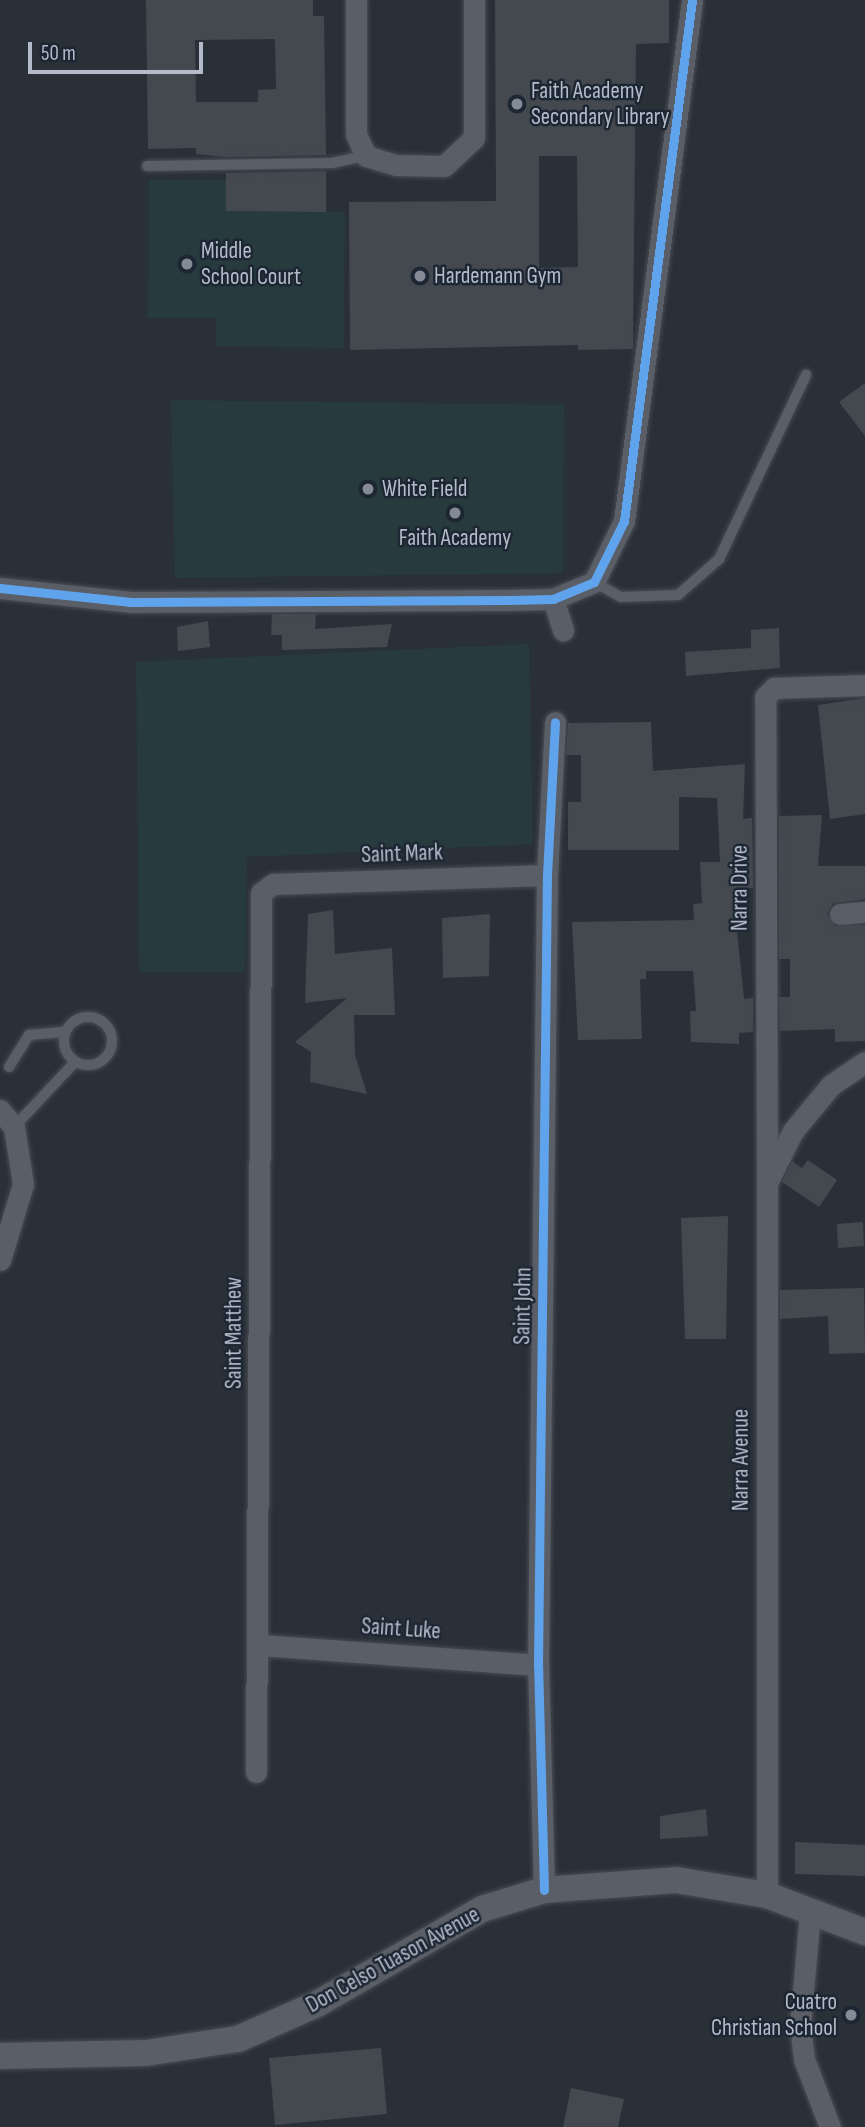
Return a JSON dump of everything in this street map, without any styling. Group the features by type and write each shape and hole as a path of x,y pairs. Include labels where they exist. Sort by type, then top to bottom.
{"street":[{"path":"356,0 356,134 366,156 396,165 444,166 474,138 474,0"},
{"path":"0,588 131,602 553,599 594,582 624,521 692,0"},
{"path":"553,599 563,630"},
{"name":"Narra Drive","path":"767,1183 765,697 774,688 865,685"},
{"name":"Saint John","path":"544,1891 538,1665 547,876 555,722"},
{"name":"Saint Mark","path":"261,893 274,884 547,876"},
{"name":"Saint Matthew","path":"256,1772 260,1645 261,893"},
{"path":"840,914 865,912"},
{"name":"Narra Avenue","path":"767,1895 767,1183 793,1131 831,1085 865,1062"},
{"path":"0,1110 14,1127 23,1184 0,1260"},
{"name":"Saint Luke","path":"260,1645 538,1665"},
{"name":"Don Celso Tuason Avenue","path":"0,2056 146,2053 238,2039 317,2004 482,1909 544,1891 676,1880 767,1895 865,1932"},
{"path":"810,1913 800,2025 804,2059 830,2127"}],"lane":[{"path":"147,166 331,163 366,156"},
{"path":"594,582 621,597 678,595 719,559 806,375"},
{"path":"90,1017 110,1030 113,1043 99,1063 75,1062 66,1052 66,1032 77,1019 90,1017"},
{"path":"9,1067 29,1035 66,1032"},
{"path":"14,1127 75,1062"}],"green space":[{"path":"149,180 226,180 226,211 345,212 344,348 216,346 216,318 148,318"},
{"name":"White Field","path":"171,400 564,405 563,573 175,578"},
{"path":"529,644 533,844 247,857 245,972 139,972 136,662"}],"building":[{"path":"146,0 313,0 313,16 324,16 326,155 226,157 196,154 196,148 148,149","holes":["275,39 276,89 258,90 258,102 196,102 195,40"]},
{"path":"495,0 669,0 669,43 636,44 633,349 578,350 578,345 350,350 349,202 496,201","holes":["539,156 577,156 578,267 539,268"]},
{"path":"326,171 326,212 226,211 226,173"},
{"path":"865,383 865,436 839,402"},
{"path":"272,614 316,614 315,629 392,624 387,647 282,650 282,635 271,635"},
{"path":"208,621 210,647 178,651 177,627"},
{"path":"779,628 780,668 686,676 685,652 751,648 751,630"},
{"path":"865,698 865,814 830,819 818,705"},
{"path":"651,722 653,771 745,764 743,819 752,818 753,888 736,888 736,921 744,999 753,998 753,1032 739,1033 739,1044 691,1042 690,1011 696,1011 693,971 646,971 646,979 640,979 642,1039 578,1040 572,922 694,920 693,904 702,903 700,862 720,862 717,798 679,797 679,850 568,850 568,802 581,802 581,755 566,755 568,723"},
{"path":"822,815 818,866 865,866 865,899 833,903 827,914 835,926 865,925 865,1041 835,1042 835,1029 780,1031 779,997 790,997 790,959 779,959 779,816"},
{"path":"333,910 335,954 392,948 395,1015 354,1015 355,1055 367,1094 310,1082 311,1052 295,1042 347,998 305,1003 308,914"},
{"path":"490,914 489,976 443,978 442,918"},
{"path":"808,1160 837,1180 819,1207 782,1182 792,1161 802,1168"},
{"path":"728,1216 726,1339 685,1339 681,1218"},
{"path":"863,1222 864,1246 838,1248 837,1224"},
{"path":"864,1288 865,1353 829,1354 828,1316 780,1319 780,1290"},
{"path":"706,1809 708,1836 660,1839 660,1816"},
{"path":"795,1842 865,1845 865,1876 795,1874"},
{"path":"381,2048 387,2114 275,2125 269,2058"},
{"path":"571,2088 624,2099 618,2127 563,2127"}],"cycle path":[{"path":"0,588 131,602 507,600 553,599 594,582 624,521 692,0"},
{"path":"544,1890 538,1665 547,875 555,722"}],"place":[{"name":"Faith Academy Secondary Library","path":"517,104"},
{"name":"Middle School Court","path":"187,264"},
{"name":"Hardemann Gym","path":"420,276"},
{"name":"White Field","path":"368,489"},
{"name":"Faith Academy","path":"455,513"},
{"name":"Cuatro Christian School","path":"851,2015"}]}
